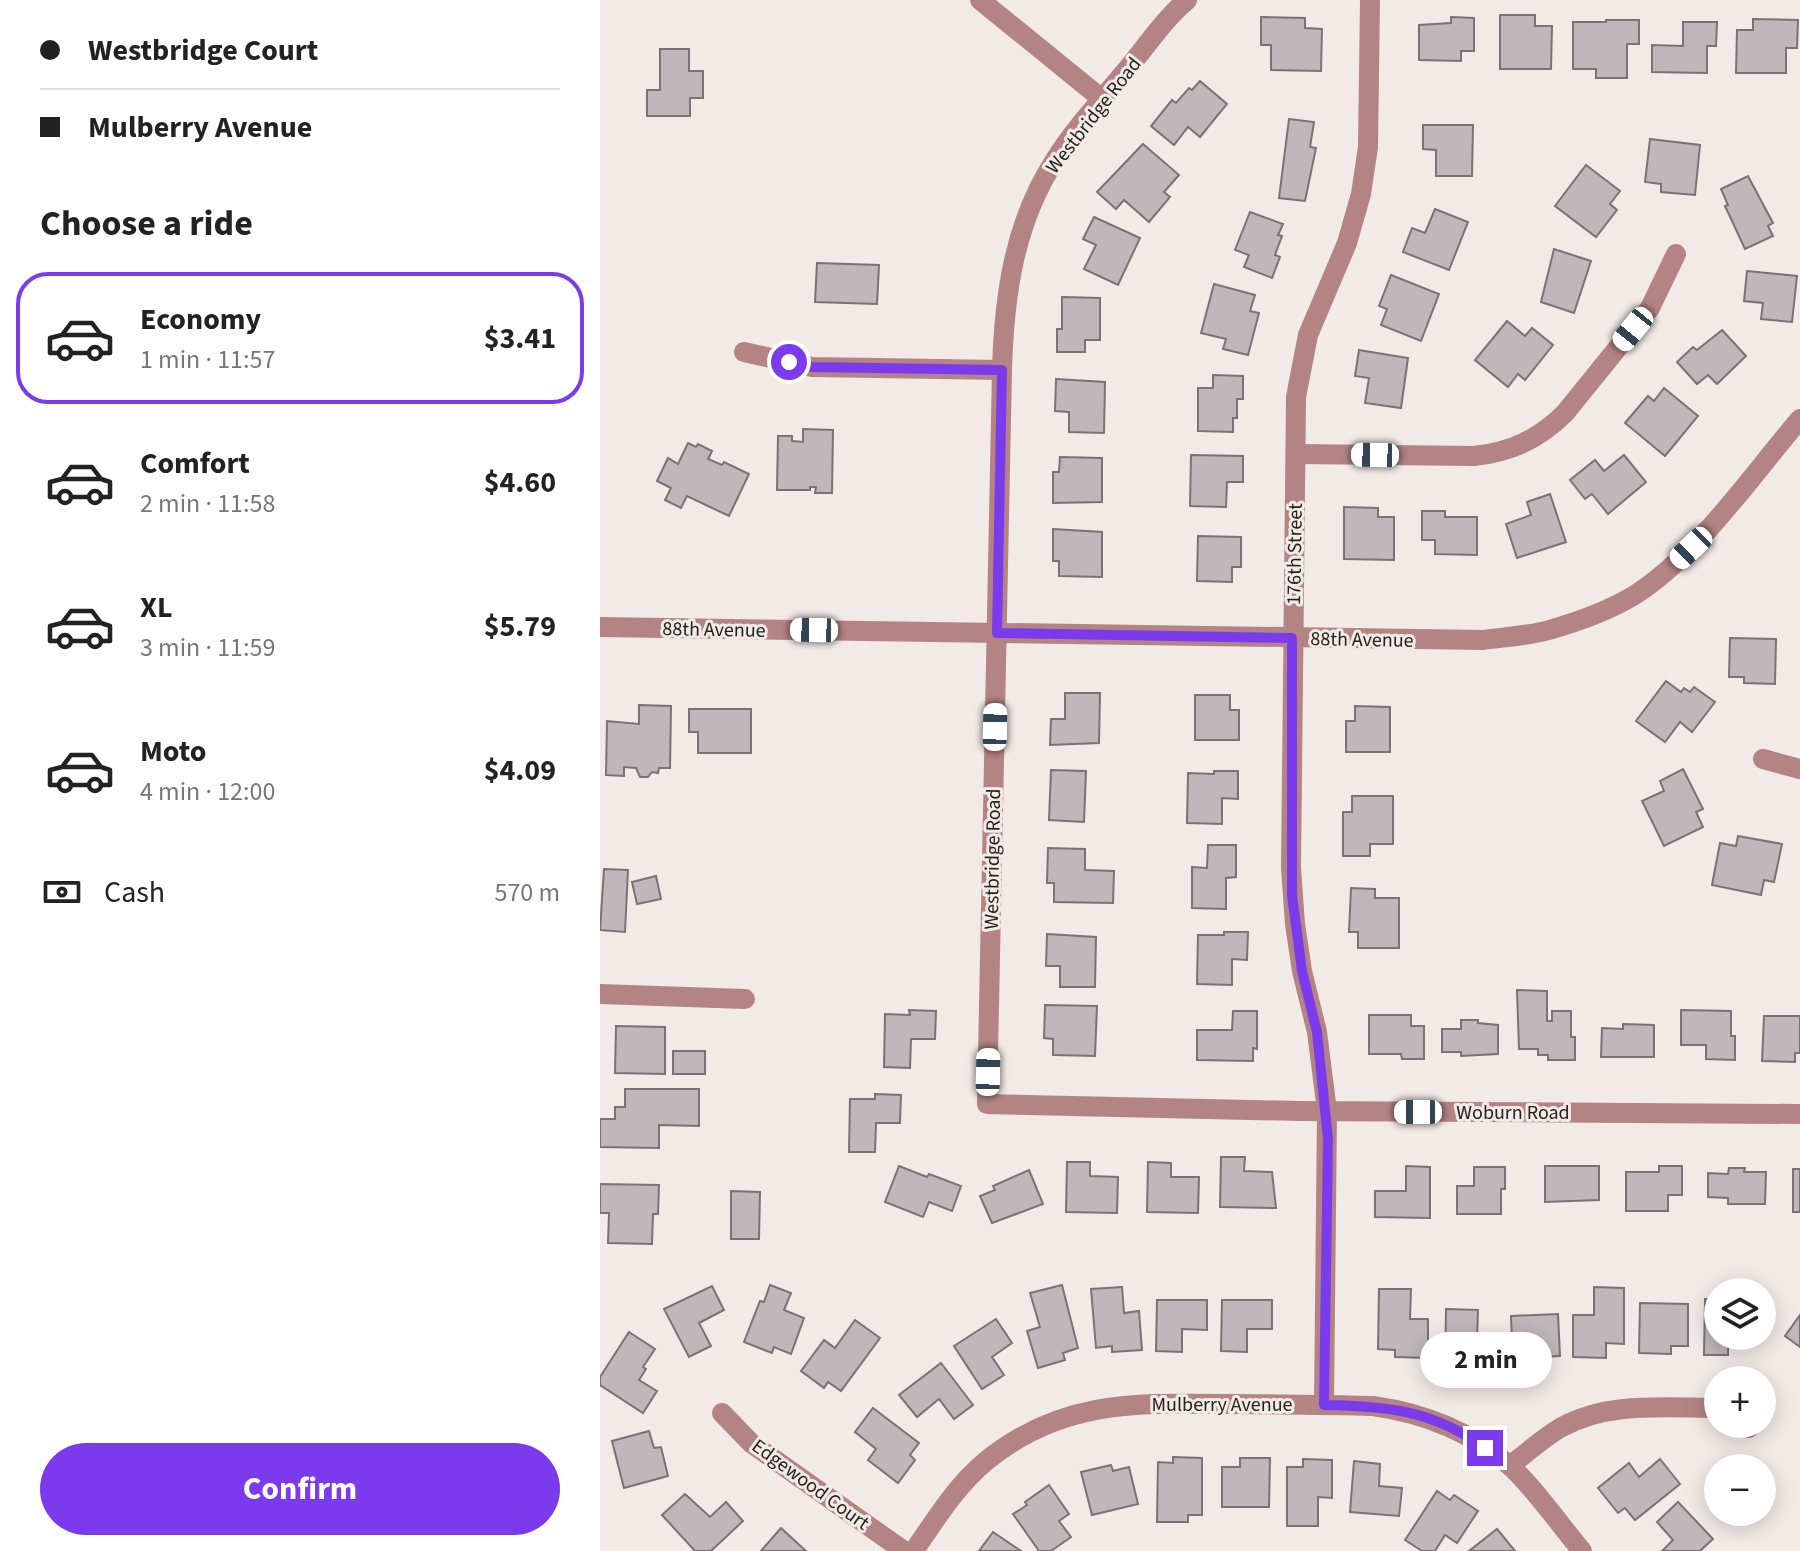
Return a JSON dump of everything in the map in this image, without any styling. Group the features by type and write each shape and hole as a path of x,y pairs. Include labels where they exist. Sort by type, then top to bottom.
{"street":[{"path":"980,0 1102,99"},
{"name":"Westbridge Road","path":"987,1104 1002,370 1005,302 1012,261 1036,194 1055,159 1187,0"},
{"name":"176th Street","path":"1324,1405 1327,1111 1317,1032 1302,971 1292,895 1296,397 1300,367 1318,307 1347,243 1365,174 1370,0"},
{"path":"1297,454 1474,456 1502,452 1528,443 1565,413 1650,308 1676,254"},
{"path":"744,352 812,367 1002,370"},
{"name":"88th Avenue","path":"600,627 1483,640 1546,631 1587,618 1632,596 1674,564 1800,419"},
{"path":"1763,759 1800,769"},
{"path":"600,994 745,999"},
{"name":"Woburn Road","path":"987,1104 1327,1111 1800,1114"},
{"name":"Mulberry Avenue","path":"914,1551 959,1487 983,1463 1018,1438 1055,1420 1084,1411 1130,1404 1373,1406 1423,1417 1460,1430 1510,1466 1582,1551"},
{"path":"1510,1466 1559,1429 1604,1411 1704,1408"},
{"name":"Edgewood Court","path":"722,1413 751,1443 904,1551"}],"building":[{"path":"1500,15 1535,15 1535,26 1552,26 1551,69 1500,69"},
{"path":"1261,17 1305,18 1305,28 1322,29 1321,71 1271,70 1271,45 1261,45"},
{"path":"1451,17 1474,18 1474,51 1461,51 1461,61 1419,60 1419,25 1451,23"},
{"path":"1753,19 1798,20 1797,48 1786,48 1786,73 1736,73 1737,30 1753,30"},
{"path":"1639,20 1639,44 1627,44 1627,78 1596,78 1596,69 1573,69 1573,22"},
{"path":"1683,22 1717,22 1716,46 1707,46 1707,73 1652,72 1652,45 1683,46"},
{"path":"660,49 689,49 689,71 703,71 703,98 690,98 690,116 647,116 647,90 660,90"},
{"path":"1200,81 1227,104 1200,137 1188,127 1174,145 1151,126 1172,100 1176,103"},
{"path":"1289,119 1314,122 1310,147 1316,148 1305,201 1279,198"},
{"path":"1423,125 1473,125 1472,176 1436,176 1436,150 1423,149"},
{"path":"1650,139 1700,145 1695,195 1661,192 1661,184 1645,182"},
{"path":"1143,144 1179,175 1164,192 1170,197 1149,222 1124,200 1116,209 1097,192"},
{"path":"1586,165 1620,191 1610,204 1617,210 1596,237 1555,206"},
{"path":"1748,176 1773,223 1768,226 1773,236 1745,249 1725,206 1728,205 1721,189"},
{"path":"1435,209 1468,222 1449,270 1403,252 1412,228 1425,233"},
{"path":"1250,212 1283,224 1275,255 1280,257 1272,278 1244,267 1249,255 1235,250"},
{"path":"1094,217 1140,238 1118,285 1084,269 1096,245 1083,239"},
{"path":"1554,249 1591,261 1574,313 1541,302"},
{"path":"817,263 879,265 877,304 815,302"},
{"path":"1747,271 1797,276 1792,322 1761,319 1763,303 1744,301"},
{"path":"1391,275 1439,294 1421,341 1381,325 1387,309 1379,306"},
{"path":"1214,284 1255,295 1250,311 1259,313 1248,355 1223,349 1226,339 1201,333"},
{"path":"1062,297 1100,298 1100,340 1085,340 1085,352 1057,352 1057,329 1062,329"},
{"path":"1507,321 1525,336 1532,328 1553,345 1525,380 1518,374 1508,387 1475,360"},
{"path":"1722,330 1746,356 1717,384 1708,375 1697,384 1677,362 1693,347 1697,350"},
{"path":"1359,350 1408,358 1401,408 1365,403 1369,378 1355,376"},
{"path":"1213,375 1243,376 1243,399 1237,399 1233,432 1198,431 1198,388 1213,388"},
{"path":"1056,379 1105,382 1104,433 1069,432 1069,412 1055,411"},
{"path":"1664,388 1698,416 1665,456 1625,423 1648,396 1654,401"},
{"path":"803,429 833,430 832,493 815,493 816,487 810,487 810,490 777,490 778,436 792,436 792,441 803,442"},
{"path":"688,443 712,451 708,459 722,465 724,462 749,474 729,516 687,496 681,508 665,500 671,488 657,481 668,458 678,464"},
{"path":"1191,455 1243,456 1243,482 1227,482 1226,507 1190,506"},
{"path":"1624,455 1646,482 1608,514 1592,494 1585,499 1570,480 1595,460 1604,471"},
{"path":"1060,457 1102,458 1102,502 1053,503 1053,472 1059,472"},
{"path":"1550,494 1566,542 1517,558 1506,524 1531,515 1527,502"},
{"path":"1344,507 1378,508 1378,517 1394,517 1394,560 1344,559"},
{"path":"1422,511 1445,511 1445,517 1477,517 1477,555 1435,554 1435,540 1422,540"},
{"path":"1053,529 1102,532 1102,577 1059,576 1059,561 1053,561"},
{"path":"1198,536 1241,537 1241,567 1232,567 1232,582 1197,581"},
{"path":"1730,638 1776,639 1775,684 1744,683 1744,677 1729,677"},
{"path":"1666,681 1681,692 1684,688 1690,692 1694,687 1715,702 1692,732 1680,722 1665,742 1636,721"},
{"path":"1065,693 1100,693 1099,743 1050,745 1051,719 1065,719"},
{"path":"1195,695 1230,695 1230,710 1239,710 1239,740 1195,740"},
{"path":"639,705 671,706 670,768 659,768 658,773 652,772 648,777 640,777 636,768 624,767 624,776 606,775 607,721 639,724"},
{"path":"1355,706 1390,707 1390,752 1346,752 1346,721 1355,721"},
{"path":"689,709 751,709 751,753 698,753 698,732 689,732"},
{"path":"1683,769 1703,809 1696,812 1703,827 1664,846 1642,801 1664,791 1660,781"},
{"path":"1051,770 1086,771 1084,822 1049,820"},
{"path":"1214,771 1238,771 1238,799 1222,798 1222,824 1187,823 1188,773 1214,774"},
{"path":"1352,796 1393,796 1393,844 1370,844 1370,856 1343,856 1343,812 1352,812"},
{"path":"1738,836 1782,844 1774,882 1764,880 1761,895 1712,885 1720,843 1736,846"},
{"path":"1208,845 1236,845 1236,877 1226,878 1226,909 1192,908 1192,867 1207,868"},
{"path":"1048,848 1085,849 1085,870 1114,871 1113,903 1054,902 1054,883 1047,883"},
{"path":"604,869 628,870 625,932 600,930"},
{"path":"656,876 661,899 637,904 632,882"},
{"path":"1351,888 1375,889 1375,898 1399,898 1399,948 1358,948 1358,932 1349,932"},
{"path":"1224,932 1248,932 1247,960 1232,959 1232,985 1197,984 1198,935 1224,935"},
{"path":"1047,934 1096,937 1095,987 1060,987 1060,966 1046,966"},
{"path":"1517,990 1547,991 1547,1021 1552,1021 1552,1011 1571,1011 1575,1060 1548,1060 1548,1055 1538,1055 1538,1049 1519,1049"},
{"path":"1045,1005 1097,1006 1095,1056 1053,1055 1053,1039 1044,1038"},
{"path":"909,1010 936,1011 935,1039 911,1039 910,1068 884,1067 885,1014 910,1015"},
{"path":"1681,1010 1731,1011 1735,1060 1706,1059 1706,1045 1681,1045"},
{"path":"1233,1011 1257,1011 1257,1049 1253,1048 1253,1061 1197,1060 1197,1030 1232,1030"},
{"path":"1369,1015 1411,1015 1411,1026 1424,1026 1424,1059 1402,1059 1401,1054 1369,1054"},
{"path":"1764,1016 1800,1016 1800,1053 1795,1053 1795,1062 1762,1061"},
{"path":"1461,1020 1498,1025 1498,1054 1461,1056 1461,1052 1442,1052 1442,1029 1461,1029"},
{"path":"1623,1024 1654,1025 1654,1057 1601,1057 1602,1028 1623,1029"},
{"path":"616,1026 665,1027 665,1074 615,1073"},
{"path":"673,1051 705,1051 705,1074 673,1074"},
{"path":"625,1089 699,1089 699,1126 659,1125 659,1148 600,1147 600,1119 615,1119 615,1107 625,1107"},
{"path":"875,1094 901,1095 900,1123 876,1123 875,1152 849,1152 850,1099 875,1099"},
{"path":"1221,1157 1245,1157 1244,1171 1272,1172 1276,1208 1220,1207"},
{"path":"1067,1162 1090,1162 1090,1176 1118,1177 1117,1213 1066,1212"},
{"path":"1148,1162 1171,1163 1171,1177 1199,1177 1198,1213 1147,1212"},
{"path":"899,1166 961,1186 952,1211 929,1202 923,1217 885,1202"},
{"path":"1406,1166 1430,1167 1430,1218 1375,1217 1375,1191 1406,1191"},
{"path":"1545,1166 1599,1166 1599,1200 1545,1202"},
{"path":"1659,1166 1682,1166 1682,1195 1668,1195 1668,1211 1626,1211 1626,1172 1659,1172"},
{"path":"1474,1167 1505,1167 1501,1214 1457,1214 1457,1186 1474,1186"},
{"path":"1729,1168 1766,1172 1765,1204 1728,1204 1728,1198 1708,1197 1708,1173 1728,1174"},
{"path":"1793,1169 1800,1169 1800,1212 1793,1212"},
{"path":"1029,1170 1043,1204 992,1223 980,1196 995,1190 993,1186"},
{"path":"600,1184 659,1185 658,1214 653,1214 652,1244 608,1243 609,1213 600,1213"},
{"path":"731,1191 760,1192 759,1239 731,1239"},
{"path":"770,1285 791,1293 784,1310 804,1318 791,1354 774,1347 772,1353 744,1342 760,1301 764,1302"},
{"path":"1062,1285 1078,1348 1063,1353 1065,1360 1038,1368 1027,1331 1040,1327 1030,1293"},
{"path":"712,1286 724,1310 699,1323 711,1346 689,1357 664,1309"},
{"path":"1122,1287 1124,1313 1139,1311 1142,1350 1112,1352 1112,1346 1096,1348 1091,1289"},
{"path":"1594,1287 1624,1288 1624,1344 1606,1343 1606,1358 1573,1357 1573,1315 1594,1315"},
{"path":"1379,1289 1411,1289 1410,1319 1428,1319 1428,1358 1395,1357 1395,1350 1378,1349"},
{"path":"1157,1300 1207,1300 1207,1330 1182,1329 1182,1352 1156,1351"},
{"path":"1222,1300 1272,1300 1272,1329 1247,1329 1247,1352 1221,1351"},
{"path":"1640,1303 1688,1304 1688,1346 1671,1346 1671,1354 1639,1353"},
{"path":"1446,1309 1478,1310 1477,1339 1495,1339 1494,1378 1462,1377 1462,1370 1445,1369"},
{"path":"1558,1314 1560,1356 1541,1357 1542,1363 1513,1364 1511,1316"},
{"path":"1800,1315 1800,1347 1785,1336"},
{"path":"996,1319 1012,1343 992,1357 1004,1375 982,1389 954,1346"},
{"path":"855,1320 880,1338 841,1391 828,1382 824,1388 801,1371 824,1340 835,1348"},
{"path":"629,1332 655,1349 643,1367 646,1369 639,1380 657,1391 643,1413 600,1385 600,1377"},
{"path":"1704,1350 1728,1350 1728,1355 1704,1355"},
{"path":"941,1363 973,1405 954,1419 939,1399 917,1417 899,1395"},
{"path":"873,1408 919,1443 910,1455 915,1460 898,1483 868,1460 876,1449 855,1432"},
{"path":"649,1431 654,1448 661,1447 668,1476 624,1488 612,1441"},
{"path":"1173,1457 1202,1458 1202,1515 1188,1515 1188,1522 1157,1522 1158,1462 1173,1463"},
{"path":"1240,1458 1270,1458 1269,1507 1222,1507 1222,1467 1240,1467"},
{"path":"1303,1459 1332,1460 1332,1498 1318,1497 1318,1526 1287,1526 1287,1467 1303,1467"},
{"path":"1660,1459 1680,1484 1635,1520 1625,1508 1618,1513 1598,1488 1629,1463 1639,1477"},
{"path":"1354,1461 1380,1464 1379,1486 1402,1488 1399,1516 1350,1512"},
{"path":"1111,1465 1113,1471 1129,1467 1138,1504 1092,1515 1081,1472"},
{"path":"1049,1485 1069,1514 1059,1521 1071,1537 1051,1551 1039,1551 1013,1514"},
{"path":"1437,1491 1450,1500 1454,1495 1478,1511 1457,1543 1445,1535 1435,1551 1422,1551 1405,1540"},
{"path":"685,1494 710,1517 726,1502 743,1521 711,1551 695,1551 662,1515"},
{"path":"1678,1502 1713,1539 1700,1551 1662,1551 1673,1540 1657,1522"},
{"path":"781,1528 806,1551 761,1551"},
{"path":"1497,1529 1515,1551 1469,1551"},
{"path":"993,1532 1021,1551 979,1551"}],"route":[{"path":"789,362 812,367 1002,370 997,633 1292,638 1292,895 1302,971 1317,1032 1327,1111 1324,1405 1396,1409 1460,1430 1485,1448"}]}
